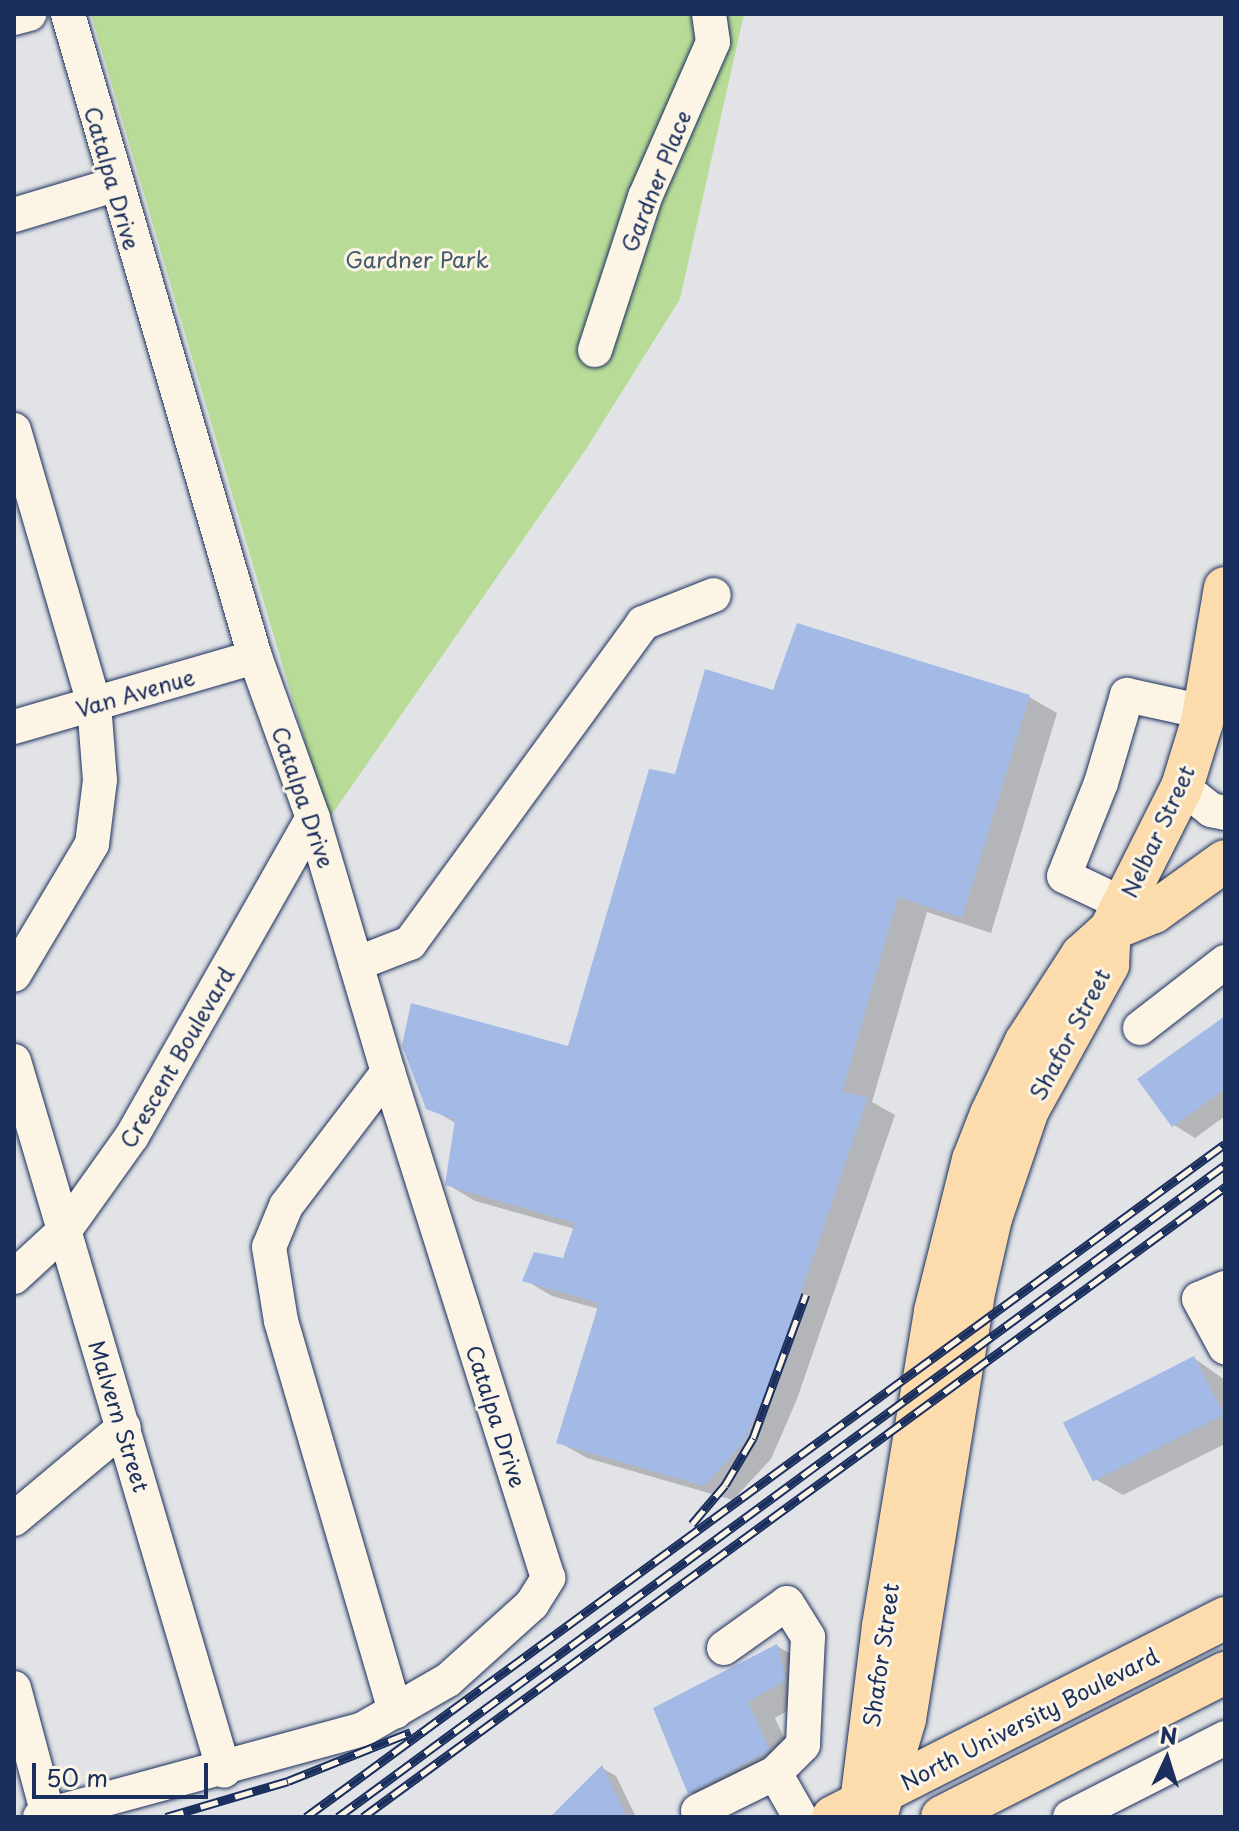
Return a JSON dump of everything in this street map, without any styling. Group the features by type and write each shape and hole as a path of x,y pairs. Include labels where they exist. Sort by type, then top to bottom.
{"main road":[{"name":"Nelbar Street","path":"1116,917 1182,787 1204,712 1225,588"},
{"path":"1116,917 1154,912 1225,861"},
{"name":"Shafor Street","path":"863,1809 905,1719 975,1288 991,1218 1028,1110 1108,965 1116,917"},
{"name":"Shafor Street","path":"863,1809 883,1626 935,1311 973,1160 1025,1043 1082,955 1116,917"},
{"name":"North University Boulevard","path":"863,1809 959,1755 1225,1618"},
{"path":"942,1817 1225,1673"},
{"path":"905,1719 929,1745 959,1755"}],"street":[{"path":"14,18 29,14"},
{"name":"Catalpa Drive","path":"68,14 114,185 255,657 313,818 388,1072 548,1578 532,1604 448,1680 395,1712"},
{"name":"Gardner Place","path":"595,350 645,197 713,42 709,14"},
{"path":"14,215 114,185"},
{"path":"14,430 94,704 100,780 92,844 14,975"},
{"path":"356,964 410,943 643,623 714,595"},
{"name":"Van Avenue","path":"14,727 255,657"},
{"path":"1116,917 1064,876 1101,783 1127,695 1204,712"},
{"path":"1182,787 1211,810 1225,813"},
{"name":"Crescent Boulevard","path":"14,1277 65,1230 132,1136 313,818"},
{"path":"1140,1028 1225,962"},
{"name":"Malvern Street","path":"14,1061 224,1771"},
{"path":"14,1688 44,1816 224,1771 363,1729 395,1712 281,1321 269,1247 286,1206 388,1072"},
{"path":"1225,1288 1199,1299 1225,1347"},
{"path":"14,1519 124,1427"},
{"path":"698,1811 775,1773 803,1745 808,1637 787,1603 724,1648"},
{"path":"1068,1753 1089,1812 1225,1738"},
{"path":"775,1773 800,1817"}],"green space":[{"name":"Gardner Park","path":"91,14 744,14 680,299 586,449 328,820"}],"building":[{"path":"797,623 1030,695 962,918 898,897 842,1092 868,1097 770,1383 743,1443 704,1486 556,1443 599,1303 522,1281 534,1252 563,1258 575,1223 445,1185 455,1120 426,1109 402,1045 411,1003 568,1046 649,769 675,774 705,669 773,690"},
{"path":"1225,1016 1225,1089 1172,1127 1137,1079"},
{"path":"1194,1356 1224,1415 1093,1482 1063,1423"},
{"path":"777,1644 786,1680 748,1702 770,1750 688,1794 653,1708"},
{"path":"602,1765 627,1817 550,1817"}],"railway":[{"path":"306,1817 1225,1144"},
{"path":"338,1817 1225,1165"},
{"path":"363,1817 1225,1187"},
{"path":"692,1524 725,1485 753,1438 806,1294"},
{"path":"166,1817 288,1781 411,1732"}]}
